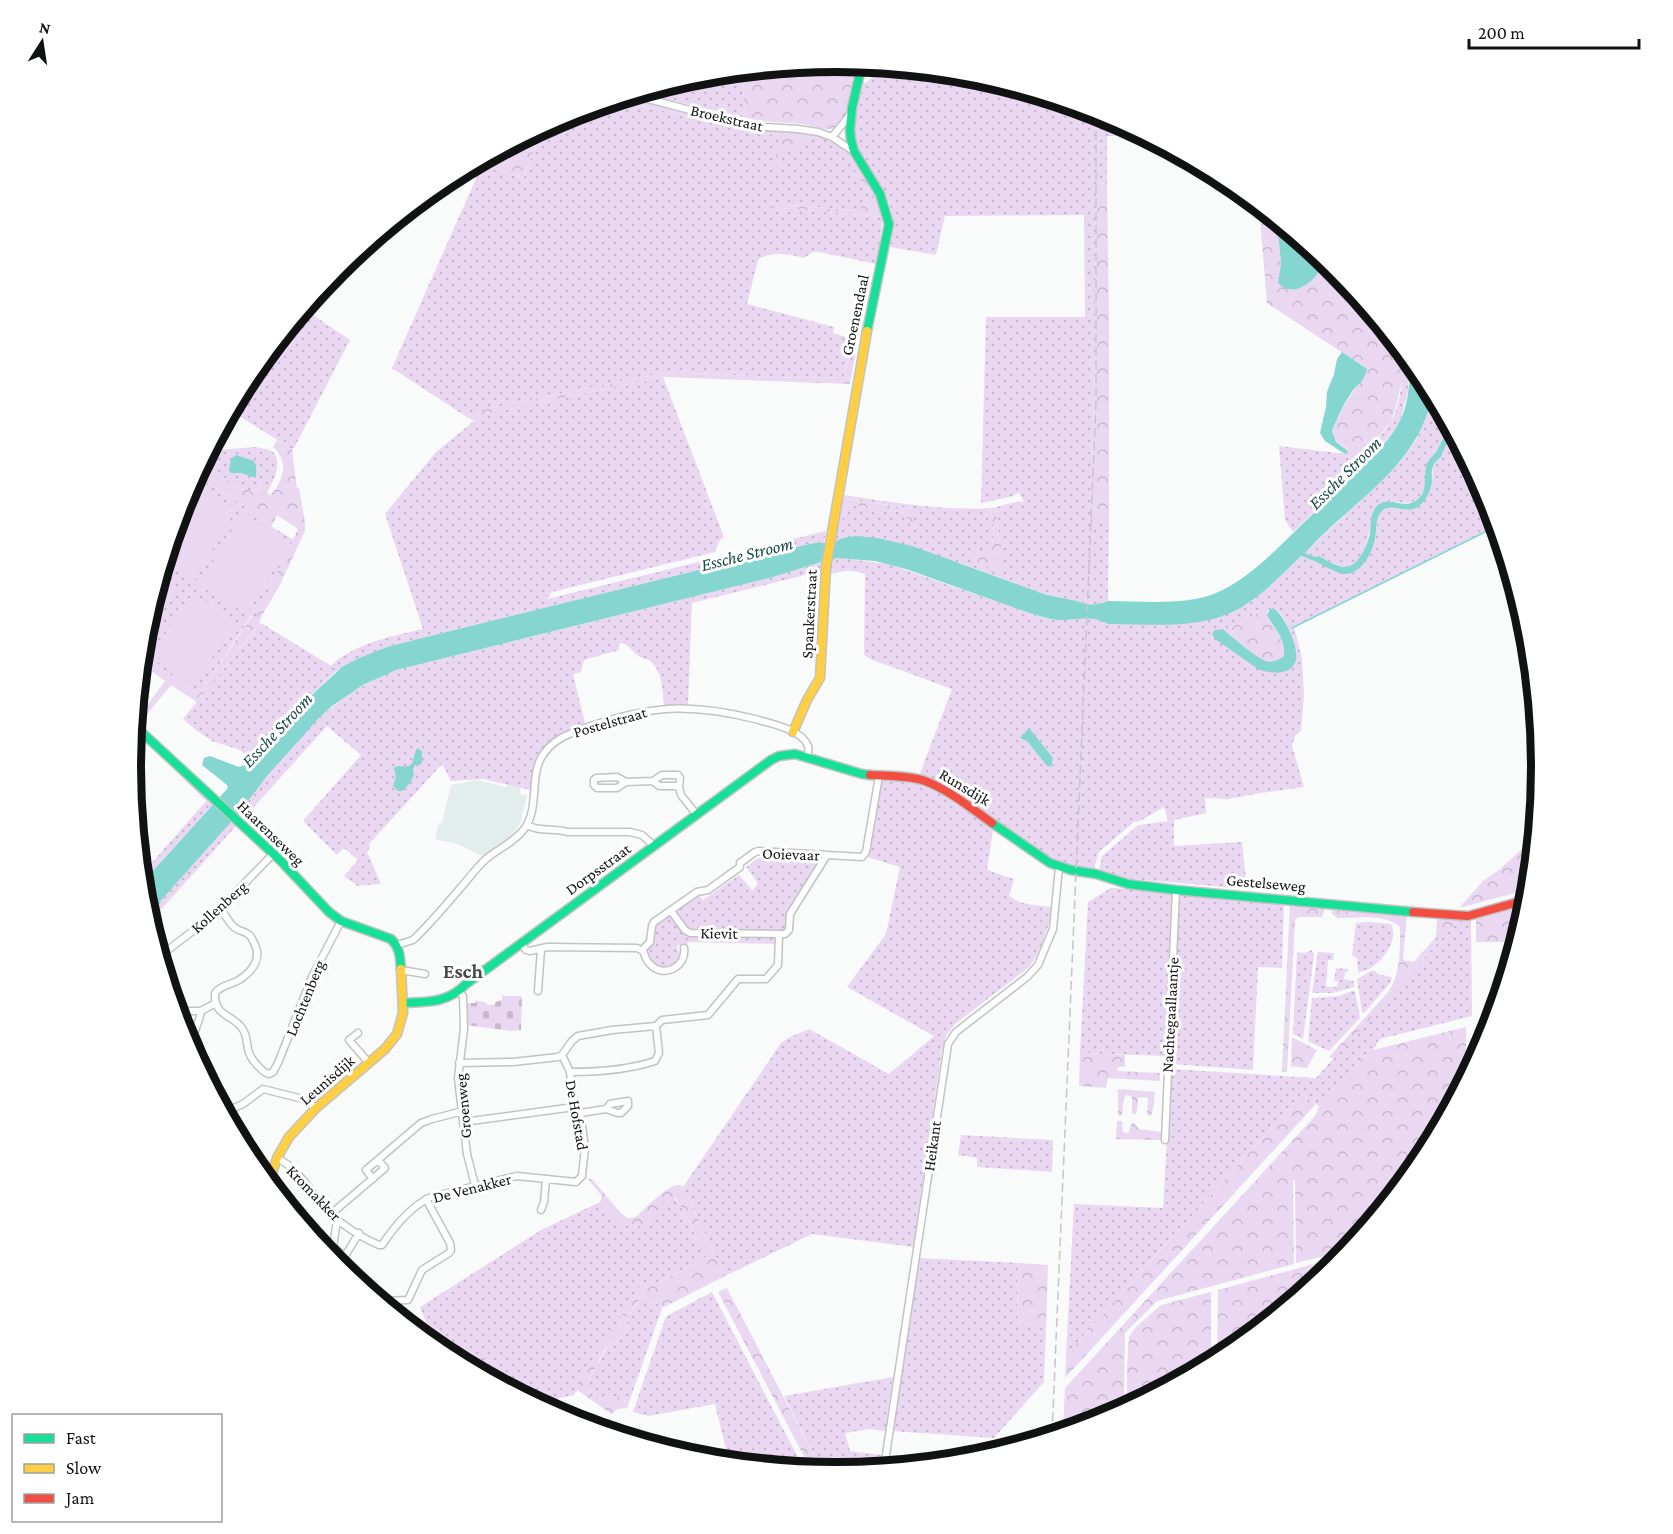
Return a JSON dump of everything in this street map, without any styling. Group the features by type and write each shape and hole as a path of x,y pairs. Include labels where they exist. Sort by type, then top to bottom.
{"street":[{"path":"854,151 850,115 860,73"},
{"name":"Broekstraat","path":"647,99 751,126 818,132 832,137 854,151"},
{"path":"832,137 850,115"},
{"name":"Groenendaal","path":"839,492 860,366 889,224 887,208 881,194 854,151"},
{"name":"Spankerstraat","path":"793,732 821,671 827,565 839,492"},
{"name":"Postelstraat","path":"397,945 413,940 487,859 519,836 527,825 533,804 536,771 545,752 563,737 635,712 692,708 752,719 777,725 793,732"},
{"path":"793,732 808,744 807,757"},
{"name":"Haarenseweg","path":"143,733 273,854 329,912 341,921 387,937 397,945"},
{"name":"Dorpsstraat","path":"403,1003 439,999 459,992 466,984 771,760 787,754 807,757"},
{"name":"Runsdijk","path":"807,757 852,772 913,778 935,785 974,809 1050,864 1059,867"},
{"path":"626,782 653,781 662,775 678,775 681,795 697,815"},
{"name":"Ooievaar","path":"645,947 650,942 654,922 697,892 708,890 740,867 740,863 755,852 859,857 865,855 879,776"},
{"path":"653,781 659,786 679,787"},
{"path":"527,825 567,832 630,832 642,835 653,845"},
{"name":"Kollenberg","path":"166,951 221,909 273,854"},
{"path":"459,1063 513,1062 562,1056 578,1036 656,1026 662,1020 708,1015 738,979 766,979 778,965 779,935 788,932 790,914 827,855"},
{"name":"Gestelseweg","path":"1059,867 1096,874 1128,884 1176,890 1456,916 1473,915 1518,902"},
{"name":"Heikant","path":"885,1461 948,1044 956,1032 1027,977 1038,965 1053,929 1059,867"},
{"name":"Nachtegaallaantje","path":"1165,1140 1176,890"},
{"path":"221,909 235,928 251,937 257,948 258,956 256,964 242,978 218,989 215,993 216,1003 223,1014 242,1027 247,1050 252,1060 269,1074 270,1079 266,1089"},
{"name":"Kievit","path":"671,911 685,930 690,933 779,935"},
{"name":"Lochtenberg","path":"269,1074 278,1064 312,977 341,921"},
{"path":"521,944 530,951 547,947 637,948 643,951 646,960 654,968 666,971 676,968 680,963 685,952 684,948"},
{"path":"397,945 401,970 425,974"},
{"path":"538,991 541,949"},
{"name":"Leunisdijk","path":"272,1172 277,1158 289,1137 316,1108 391,1043 397,1034 403,1017 401,970"},
{"name":"Groenweg","path":"459,992 463,996 464,1029 458,1078 467,1154 475,1185"},
{"path":"187,1013 190,1011 201,1011 216,1003"},
{"path":"194,1033 200,1022 201,1011"},
{"path":"570,1072 618,1069 655,1061 660,1050 656,1026"},
{"path":"358,1033 349,1040 369,1063"},
{"name":"De Hofstad","path":"562,1056 570,1072 574,1107 580,1113 585,1148 582,1176"},
{"path":"231,1108 243,1104 260,1090 266,1089 303,1100 316,1108"},
{"path":"464,1122 574,1107"},
{"path":"580,1113 606,1109"},
{"path":"373,1179 366,1170 421,1123 463,1112"},
{"name":"Kromakker","path":"277,1158 297,1172 337,1220 375,1244 382,1245"},
{"path":"331,1214 386,1168 378,1160"},
{"name":"De Venakker","path":"382,1245 393,1228 426,1199 517,1176 576,1182 582,1176"},
{"path":"541,1210 546,1179"},
{"path":"390,1300 408,1300 422,1270 451,1250 426,1199"},
{"path":"333,1245 337,1220"},
{"path":"339,1251 345,1256 358,1233"}],"shaded area":[{"path":"477,780 506,787 507,783 521,786 520,794 527,796 520,824 508,839 483,856 457,844 435,839 439,823 442,823 451,785"}],"green space":[{"path":"856,72 845,116 838,126 826,129 746,118 742,79 791,73"},
{"path":"873,73 882,73 972,85 1060,109 1126,136 1107,136 1107,183 1096,184 1091,522 1109,522 1108,601 1084,604 1047,595 957,562 833,543 835,528 841,523 847,505 870,508 879,515 886,510 906,513 913,509 842,498 843,495 935,507 991,508 994,534 992,544 995,555 977,551 1004,572 995,507 1024,502 1019,493 981,503 986,317 1085,317 1084,215 945,216 936,255 890,247 892,213 890,205 860,153 855,136 856,113 863,83 868,82"},
{"path":"742,79 746,118 655,97 701,85"},
{"path":"642,101 746,126 814,134 812,138 804,141 801,151 784,149 780,167 774,166 779,135 756,133 632,103"},
{"path":"632,103 756,133 779,135 780,167 783,148 812,138 814,134 830,140 849,153 848,156 870,196 858,211 770,203 769,207 883,217 876,264 819,252 813,252 804,258 786,254 769,255 758,260 747,304 834,327 833,333 857,343 856,351 850,350 844,378 668,372 486,409 470,419 392,368 479,171 487,166 523,178 538,140 571,125"},
{"path":"538,140 523,178 487,166"},
{"path":"849,153 879,203 883,217 769,207 769,203 858,211 869,196 847,156"},
{"path":"1107,183 1109,522 1091,522 1096,184"},
{"path":"1260,216 1278,230 1281,263 1279,277 1289,290 1303,287 1318,273 1316,264 1359,309 1403,365 1403,377 1390,423 1356,463 1346,454 1346,448 1336,442 1332,431 1344,406 1367,369 1267,303"},
{"path":"310,313 350,340 292,449 237,415 285,344"},
{"path":"850,350 856,351 850,384 663,377 485,414 474,421 470,419 486,409 668,372 844,378"},
{"path":"1403,367 1409,374 1408,391 1398,425 1376,453 1293,532 1285,520 1279,446 1346,454 1355,462 1390,423 1397,406"},
{"path":"663,377 724,537 719,541 715,552 552,592 547,599 826,531 824,543 764,554 387,647 359,658 335,672 248,757 240,750 212,741 183,719 261,623 331,666 340,658 362,646 423,629 385,514 436,452 479,417"},
{"path":"1429,405 1445,434 1426,467 1426,479 1419,498 1404,503 1390,501 1374,510 1363,553 1353,565 1339,566 1319,556 1304,553 1402,459 1416,440"},
{"path":"277,440 292,449 297,489 299,488 305,522 305,531 280,585 261,617 259,625 197,702 171,685 143,719 144,709 165,681 148,670 150,660 199,695 252,616 256,617 298,529 277,515 271,527 243,510 245,507 242,504 203,481 209,468 240,488 253,491 262,487 270,495 275,490 283,472 282,459 273,447"},
{"path":"1449,440 1479,501 1490,530 1294,627 1302,658 1304,696 1301,731 1295,736 1292,746 1304,787 1228,799 1205,798 1206,813 1174,820 1174,846 1242,842 1247,889 1132,879 1099,871 1102,856 1136,827 1168,821 1164,807 1134,822 1100,851 1094,869 1054,863 963,798 938,783 919,776 952,689 864,655 865,574 846,571 828,575 830,562 836,558 889,564 1052,620 1099,619 1108,624 1192,623 1211,619 1247,604 1301,556 1332,569 1351,573 1375,541 1379,513 1390,507 1407,510 1416,508 1432,482 1433,467","holes":["1266,607 1269,610 1273,608 1288,628 1296,652 1244,657 1235,652 1215,631 1232,627"]},
{"path":"254,447 274,453 277,458 277,470 267,493 261,487 253,491 240,488 209,468 220,450"},
{"path":"203,481 242,504 246,507 244,510 294,540 256,618 251,616 199,695 150,660 165,587 178,544"},
{"path":"200,488 236,509 194,581 171,567"},
{"path":"842,498 913,509 913,522 909,521 905,513 886,510 876,515 870,508 847,505 841,523 835,528"},
{"path":"995,507 1005,572 976,564 972,558 974,552 977,551 995,555 992,544 994,534 991,508"},
{"path":"242,513 290,542 247,614 199,585"},
{"path":"821,562 821,571 692,603 688,706 664,705 657,669 649,660 639,656 624,644 619,645 619,650 584,660 581,672 573,674 585,723 552,740 540,752 533,770 530,790 483,779 451,781 442,764 369,844 367,852 381,884 358,886 344,876 358,860 344,848 337,855 303,821 361,755 327,726 244,818 239,813 281,759 324,714 357,689 396,670 773,577"},
{"path":"166,582 177,589 158,619"},
{"path":"193,593 236,622 193,686 151,656"},
{"path":"1264,605 1269,610 1267,612 1269,617 1283,644 1284,656 1278,660 1266,661 1222,629 1232,627 1252,617"},
{"path":"156,751 214,803 150,874 149,867 206,801"},
{"path":"882,781 907,782 925,787 956,804 993,830 987,869 1014,879 1009,896 1014,899 1051,907 1047,931 1037,955 1028,968 955,1024 946,1036 942,1049 913,1247 812,1234 725,1276 683,1187 781,1043 809,1029 889,1074 934,1036 847,987 886,934 900,867 867,857"},
{"path":"232,820 237,825 157,914 156,906"},
{"path":"1527,844 1520,892 1459,908 1484,880 1499,870"},
{"path":"773,854 821,857 822,861 788,911 784,932 688,930 677,915 678,910 699,895 703,900 739,875 753,891 758,883 746,867 758,858 772,859"},
{"path":"1111,888 1173,891 1165,1056 1080,1053 1088,902"},
{"path":"1180,891 1284,902 1282,968 1258,967 1253,1070 1171,1064"},
{"path":"1290,902 1326,906 1322,917 1298,917 1295,920 1287,1072 1282,1071"},
{"path":"1517,906 1509,942 1476,942 1476,917"},
{"path":"1332,907 1407,914 1403,960 1414,962 1436,937 1437,917 1460,918 1334,1059 1329,1057 1393,984 1399,960 1400,927 1379,918 1338,918 1332,914"},
{"path":"669,915 686,935 772,936 776,944 688,942 678,945 677,949 682,954 676,965 659,968 647,957 646,951 653,942 654,925"},
{"path":"1460,918 1471,921 1472,1016 1380,1039 1319,1106 1302,1094 1066,1355 1074,1204 1163,1208 1171,1069 1315,1079"},
{"path":"1356,923 1391,924 1392,942 1377,964 1358,973 1357,958 1352,955"},
{"path":"1312,950 1314,955 1303,1039 1293,1034 1297,952 1304,953"},
{"path":"1318,952 1334,953 1333,960 1328,960 1326,987 1337,987 1338,981 1334,981 1336,968 1348,969 1344,979 1354,981 1354,987 1333,993 1312,993"},
{"path":"1373,970 1380,975 1392,977 1390,983 1364,1013 1357,979"},
{"path":"1355,991 1360,1018 1329,1051 1308,1041 1312,998 1339,996"},
{"path":"502,994 522,996 521,1030 511,1031 466,1025 465,1003 476,1003 476,1001 494,1005 502,1000"},
{"path":"1466,1027 1466,1061 1460,1074 1414,1153 1388,1190 1331,1254 1296,1263 1295,1180 1293,1180 1294,1264 1157,1301 1125,1333 1124,1399 1063,1424 1065,1388 1315,1116 1320,1104 1380,1039 1373,1050"},
{"path":"1292,1037 1317,1050 1307,1068 1291,1066"},
{"path":"1080,1053 1125,1055 1125,1067 1118,1067 1117,1071 1160,1073 1160,1081 1108,1078 1106,1088 1079,1086"},
{"path":"1118,1089 1155,1092 1151,1116 1147,1115 1148,1098 1138,1098 1135,1115 1132,1113 1132,1097 1127,1095 1124,1098 1122,1115 1118,1116"},
{"path":"1302,1094 1316,1104 1065,1378 1066,1355"},
{"path":"1117,1121 1122,1121 1123,1132 1128,1133 1134,1123 1139,1129 1162,1132 1162,1140 1116,1139"},
{"path":"961,1135 1053,1140 1052,1172 977,1167 977,1158 958,1155"},
{"path":"587,1178 593,1180 627,1218 637,1216 657,1197 675,1185 682,1186 725,1276 664,1307 642,1297 640,1299 626,1318 628,1332 605,1349 588,1382 591,1398 623,1397 627,1408 618,1409 611,1414 576,1389 642,1282 648,1288 706,1257 675,1197 665,1201 645,1222 631,1227 618,1221 606,1209 600,1202 602,1196"},
{"path":"674,1197 684,1211 706,1257 648,1288 642,1282 574,1395 551,1400 489,1369 429,1330 420,1307 541,1230 600,1202 608,1211 636,1227 648,1220 668,1199"},
{"path":"919,1258 1018,1263 1017,1323 1046,1326 1044,1382 994,1438 892,1431"},
{"path":"1325,1261 1295,1290 1217,1349 1218,1290"},
{"path":"1018,1263 1048,1265 1046,1326 1017,1323"},
{"path":"727,1288 817,1462 806,1461 718,1292"},
{"path":"712,1292 800,1461 727,1453 715,1404 648,1416 633,1412 667,1316"},
{"path":"1211,1292 1211,1352 1184,1369 1127,1398 1129,1337 1136,1327 1161,1305"},
{"path":"642,1297 664,1307 627,1408 623,1397 591,1398 587,1387 588,1382 606,1349 626,1333 628,1329 626,1318"},
{"path":"893,1377 885,1431 869,1429 845,1433 850,1451 882,1455 881,1461 817,1462 784,1396"}],"water":[{"path":"1278,230 1316,264 1318,273 1305,286 1288,289 1278,283 1281,263"},
{"path":"1342,352 1367,369 1362,380 1346,401 1332,431 1336,442 1347,450 1345,454 1325,441 1320,433 1327,392 1337,359"},
{"path":"1409,375 1429,405 1426,418 1415,441 1382,481 1305,553 1315,557 1319,556 1344,567 1354,564 1362,555 1367,543 1376,507 1384,502 1407,504 1417,500 1424,490 1427,463 1436,452 1445,433 1449,440 1432,470 1431,485 1425,500 1416,508 1407,510 1393,507 1381,512 1368,558 1353,572 1339,573 1301,556 1245,605 1213,619 1161,625 1108,624 1092,619 1048,618 906,569 875,561 836,558 830,562 821,562 773,577 396,670 363,685 332,706 318,719 267,776 239,813 156,906 150,874 228,788 202,765 204,758 210,756 239,767 251,763 316,691 342,667 359,658 387,647 764,554 815,543 833,543 843,538 856,536 878,538 912,546 1047,595 1084,604 1108,601 1177,601 1204,597 1229,587 1255,568 1359,471 1380,449 1397,426 1404,411"},
{"path":"236,455 254,461 256,478 229,471 231,459"},
{"path":"1273,608 1282,617 1293,639 1296,660 1290,669 1274,673 1258,669 1215,639 1212,634 1215,630 1223,629 1262,659 1269,662 1278,660 1284,656 1284,650 1281,639 1267,615"},
{"path":"1029,728 1053,758 1051,767 1047,766 1027,741 1020,738"},
{"path":"417,748 422,751 422,762 420,765 415,765 409,784 402,791 398,791 393,786 396,777 394,768 411,765"}],"waterway":[{"path":"1292,628 1490,530"}],"railway":[{"path":"1052,1427 1096,403 1096,123"}],"traffic: fast":[{"path":"860,73 852,108 851,140 854,151 880,194 889,224 867,331"},
{"path":"143,733 280,860 329,912 341,921 391,939 398,949 401,969"},
{"path":"403,1003 437,1000 452,995 779,756 795,754 870,775"},
{"path":"992,823 1050,863 1128,884 1413,912"}],"traffic: slow":[{"path":"793,732 820,678 826,567 867,331"},
{"path":"272,1172 277,1158 289,1137 316,1108 385,1049 397,1034 403,1013 401,969"}],"traffic: jam":[{"path":"870,775 905,777 925,781 951,794 992,823"},
{"path":"1413,912 1468,916 1518,902"}],"district":[{"name":"Esch","path":"463,971"}],"water label":[{"name":"Essche Stroom","path":"1345,473"},
{"name":"Essche Stroom","path":"747,554"},
{"name":"Essche Stroom","path":"277,730"}]}
